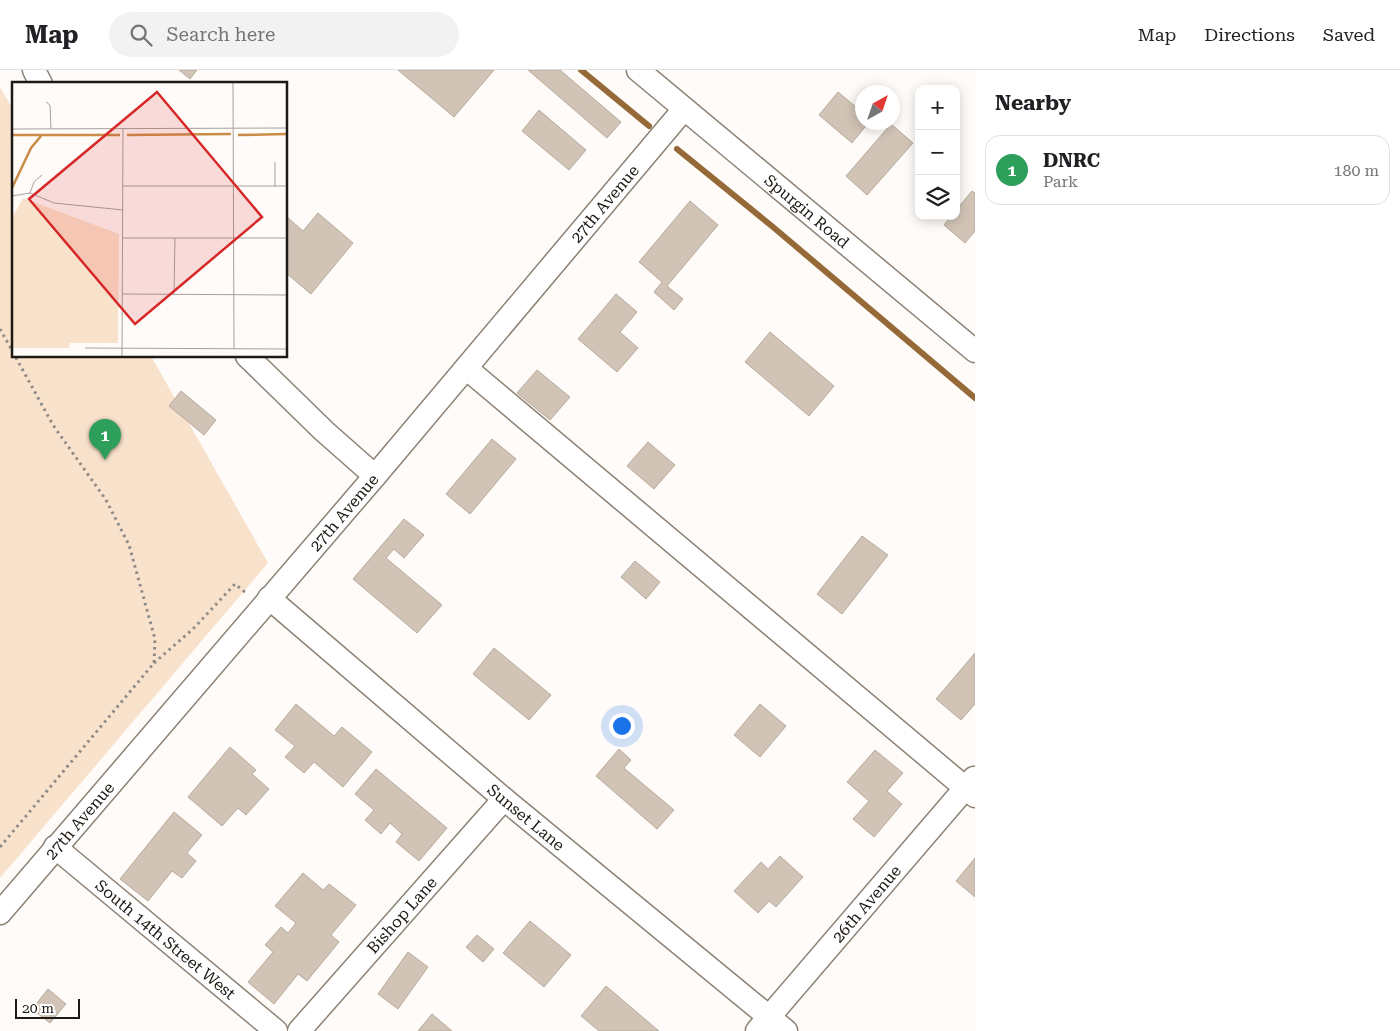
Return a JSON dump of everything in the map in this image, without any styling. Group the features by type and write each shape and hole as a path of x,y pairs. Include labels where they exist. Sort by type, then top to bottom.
{"street":[{"path":"34,70 41,82"},
{"name":"Spurgin Road","path":"638,70 975,351"},
{"name":"27th Avenue","path":"0,913 375,476 684,109"},
{"path":"249,358 324,431 375,476"},
{"path":"466,368 972,787"},
{"name":"Sunset Lane","path":"266,602 504,799 771,1026"},
{"name":"26th Avenue","path":"771,1026 972,787"},
{"name":"Bishop Lane","path":"299,1031 504,799"},
{"name":"South 14th Street West","path":"55,847 276,1031"}],"path":[{"path":"0,329 12,351"},
{"path":"16,358 52,425 106,500 129,545 155,639 154,663"},
{"path":"0,846 154,663 193,629 235,584 266,602"}],"shaded area":[{"path":"0,87 12,108 12,358 152,358 268,563 0,878"}],"building":[{"path":"179,70 197,70 190,79"},
{"path":"398,70 494,70 454,117"},
{"path":"528,70 560,70 621,122 607,138"},
{"path":"838,92 855,106 855,130 863,130 852,143 819,115"},
{"path":"539,110 586,150 569,170 522,131"},
{"path":"886,130 898,130 913,143 867,195 846,176"},
{"path":"972,191 975,193 975,231 965,243 944,225 948,220 960,220 960,205"},
{"path":"690,201 718,225 667,286 683,299 674,310 654,292 662,282 639,262"},
{"path":"318,213 353,243 311,294 288,275 288,218 303,231"},
{"path":"616,294 637,312 620,332 638,348 617,372 578,339"},
{"path":"770,332 834,386 809,416 745,362"},
{"path":"537,370 570,397 550,420 517,393"},
{"path":"181,391 216,420 204,435 169,406"},
{"path":"492,439 516,459 470,514 446,494"},
{"path":"648,442 675,465 654,489 627,466"},
{"path":"404,519 424,535 404,558 394,549 386,558 442,605 417,633 353,579"},
{"path":"862,536 888,555 842,614 817,594"},
{"path":"635,561 660,582 646,599 621,577"},
{"path":"494,648 551,695 529,720 473,674"},
{"path":"975,653 975,704 961,720 936,699"},
{"path":"296,704 334,736 342,727 372,752 343,787 314,762 304,773 285,757 295,746 275,730"},
{"path":"760,704 786,726 760,757 734,735"},
{"path":"230,747 256,770 252,774 269,789 246,815 238,808 222,826 188,797"},
{"path":"619,749 631,760 624,768 674,810 657,829 596,776"},
{"path":"875,750 903,773 887,791 902,804 874,837 853,819 869,801 847,782"},
{"path":"376,769 447,828 419,861 396,842 402,834 390,823 381,834 365,820 374,810 355,794"},
{"path":"174,812 202,835 187,853 196,861 182,878 172,871 148,901 120,879"},
{"path":"780,856 803,877 776,907 769,901 758,913 734,891 761,862 768,869"},
{"path":"975,858 975,897 956,881"},
{"path":"303,873 323,890 329,884 356,905 331,935 339,942 307,981 298,974 274,1004 248,982 273,952 265,945 281,927 288,933 296,923 275,906"},
{"path":"530,921 571,955 544,987 503,953"},
{"path":"477,935 494,949 483,962 466,947"},
{"path":"408,952 428,967 398,1009 378,994"},
{"path":"606,986 659,1031 599,1031 581,1016"},
{"path":"48,989 66,1004 50,1023 32,1009"},
{"path":"432,1014 452,1031 418,1031"}],"waterway":[{"path":"581,70 649,126"},
{"path":"677,149 773,227 975,398"}],"place":[{"name":"DNRC","path":"105,460"}]}
